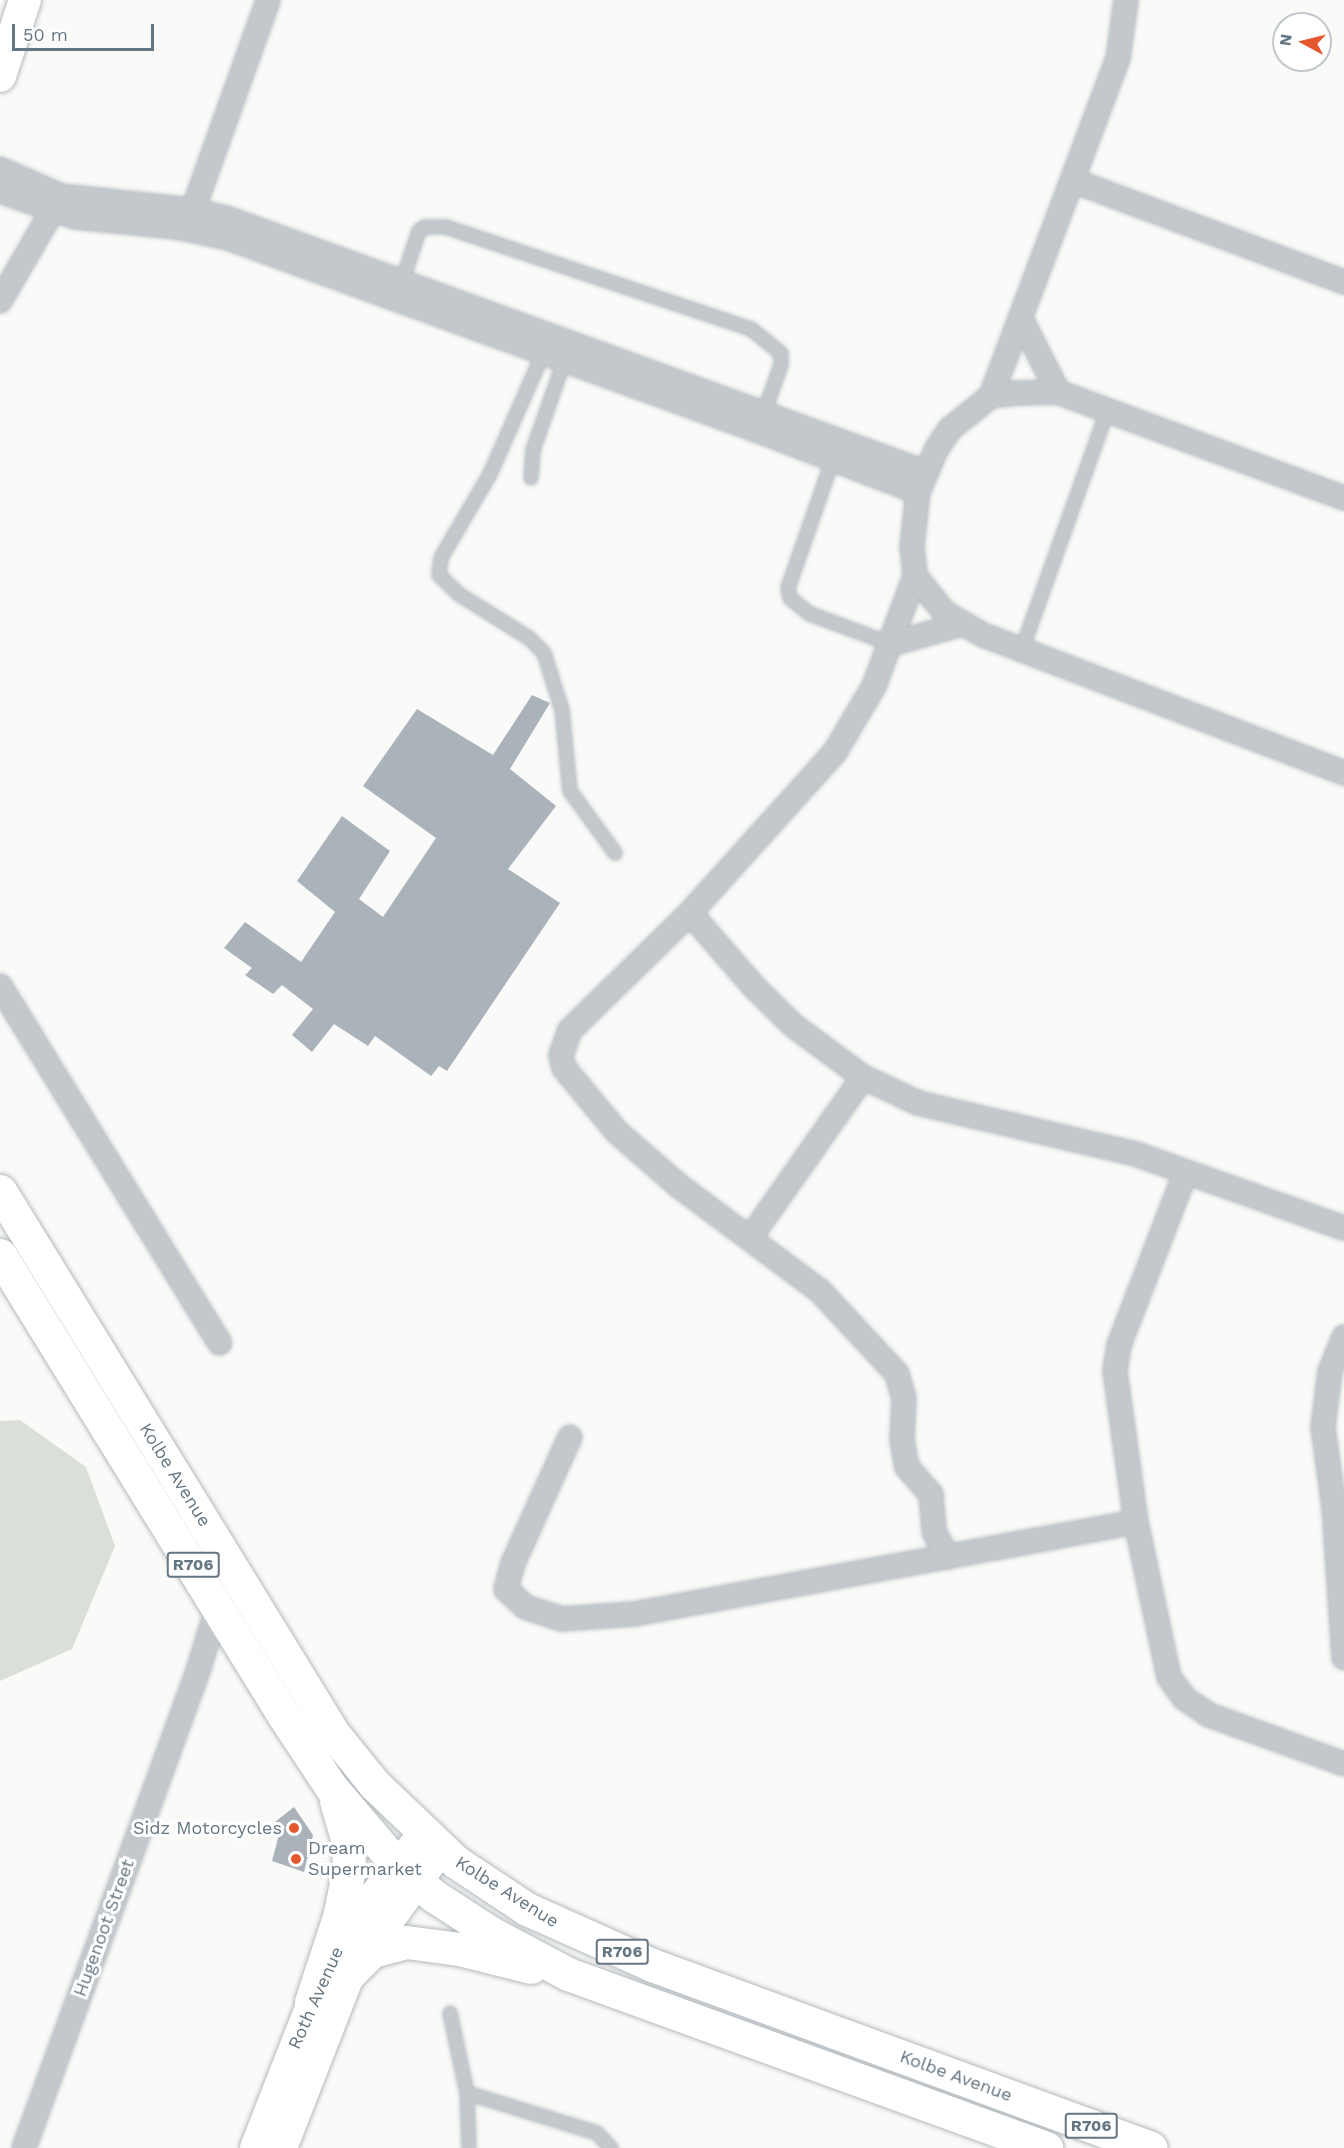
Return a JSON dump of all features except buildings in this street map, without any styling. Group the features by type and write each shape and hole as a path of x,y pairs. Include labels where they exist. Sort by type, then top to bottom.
{"main road":[{"name":"Kolbe Avenue","path":"0,1191 333,1733 374,1784 433,1841 510,1898 575,1932 652,1965 1151,2148"},
{"name":"Kolbe Avenue","path":"0,1255 331,1787 406,1873 491,1933 568,1974 1026,2144"},
{"path":"311,2002 339,1917 349,1869 348,1842 331,1787"},
{"path":"349,1974 372,1951 406,1942 459,1949 568,1974"},
{"path":"1026,2144 1031,2104"}],"street":[{"path":"0,14 8,0"},
{"path":"0,76 25,0"},
{"path":"189,219 268,0"},
{"path":"948,1557 934,1532 931,1495 907,1467 902,1440 904,1400 897,1374 820,1291 679,1186 617,1132 564,1068 561,1055 570,1030 690,913 835,752 874,686 915,576 912,546 921,482 950,429 991,396 1022,321 1118,59 1126,0"},
{"path":"0,169 56,204"},
{"path":"1074,181 1344,282"},
{"path":"0,191 56,204 189,219 240,222 399,290 761,421 921,482"},
{"path":"0,301 56,204"},
{"path":"1022,321 1058,392"},
{"path":"991,396 1058,392 1344,498"},
{"path":"915,576 945,613 962,624 1021,652 1344,773"},
{"path":"891,644 962,624"},
{"path":"690,913 753,987 794,1026 863,1077 918,1103 1136,1154 1185,1174 1344,1228"},
{"path":"0,986 220,1343"},
{"path":"750,1238 863,1077"},
{"path":"1185,1174 1119,1345 1115,1371 1136,1522 1169,1677 1175,1687 1209,1715 1344,1764"},
{"path":"1344,1337 1330,1372 1323,1427 1334,1507 1344,1658"},
{"path":"570,1437 507,1579 510,1596 543,1615 561,1619 634,1614 1136,1522"},
{"name":"Hugenoot Street","path":"24,2148 198,1671 218,1605"},
{"name":"Roth Avenue","path":"256,2148 311,2002 340,1943 433,1841"},
{"name":"Roth Avenue","path":"281,2148 349,1974 406,1873"}],"lane":[{"path":"399,290 419,231 425,227 446,227 752,329 781,353 781,365 761,421"},
{"path":"531,478 534,450 557,348"},
{"path":"557,348 490,474 441,558 439,574 460,595 529,638 544,653 562,710 565,770 570,791 615,853"},
{"path":"1021,652 1108,409"},
{"path":"835,450 788,588 790,598 810,614 891,644"},
{"path":"450,2013 467,2093 470,2148"},
{"path":"467,2093 597,2133 611,2148"}],"shaded area":[{"path":"20,1420 86,1467 115,1546 72,1649 0,1681 0,1421"}],"place":[{"name":"Sidz Motorcycles","path":"294,1828"},
{"name":"Dream Supermarket","path":"296,1859"}]}
